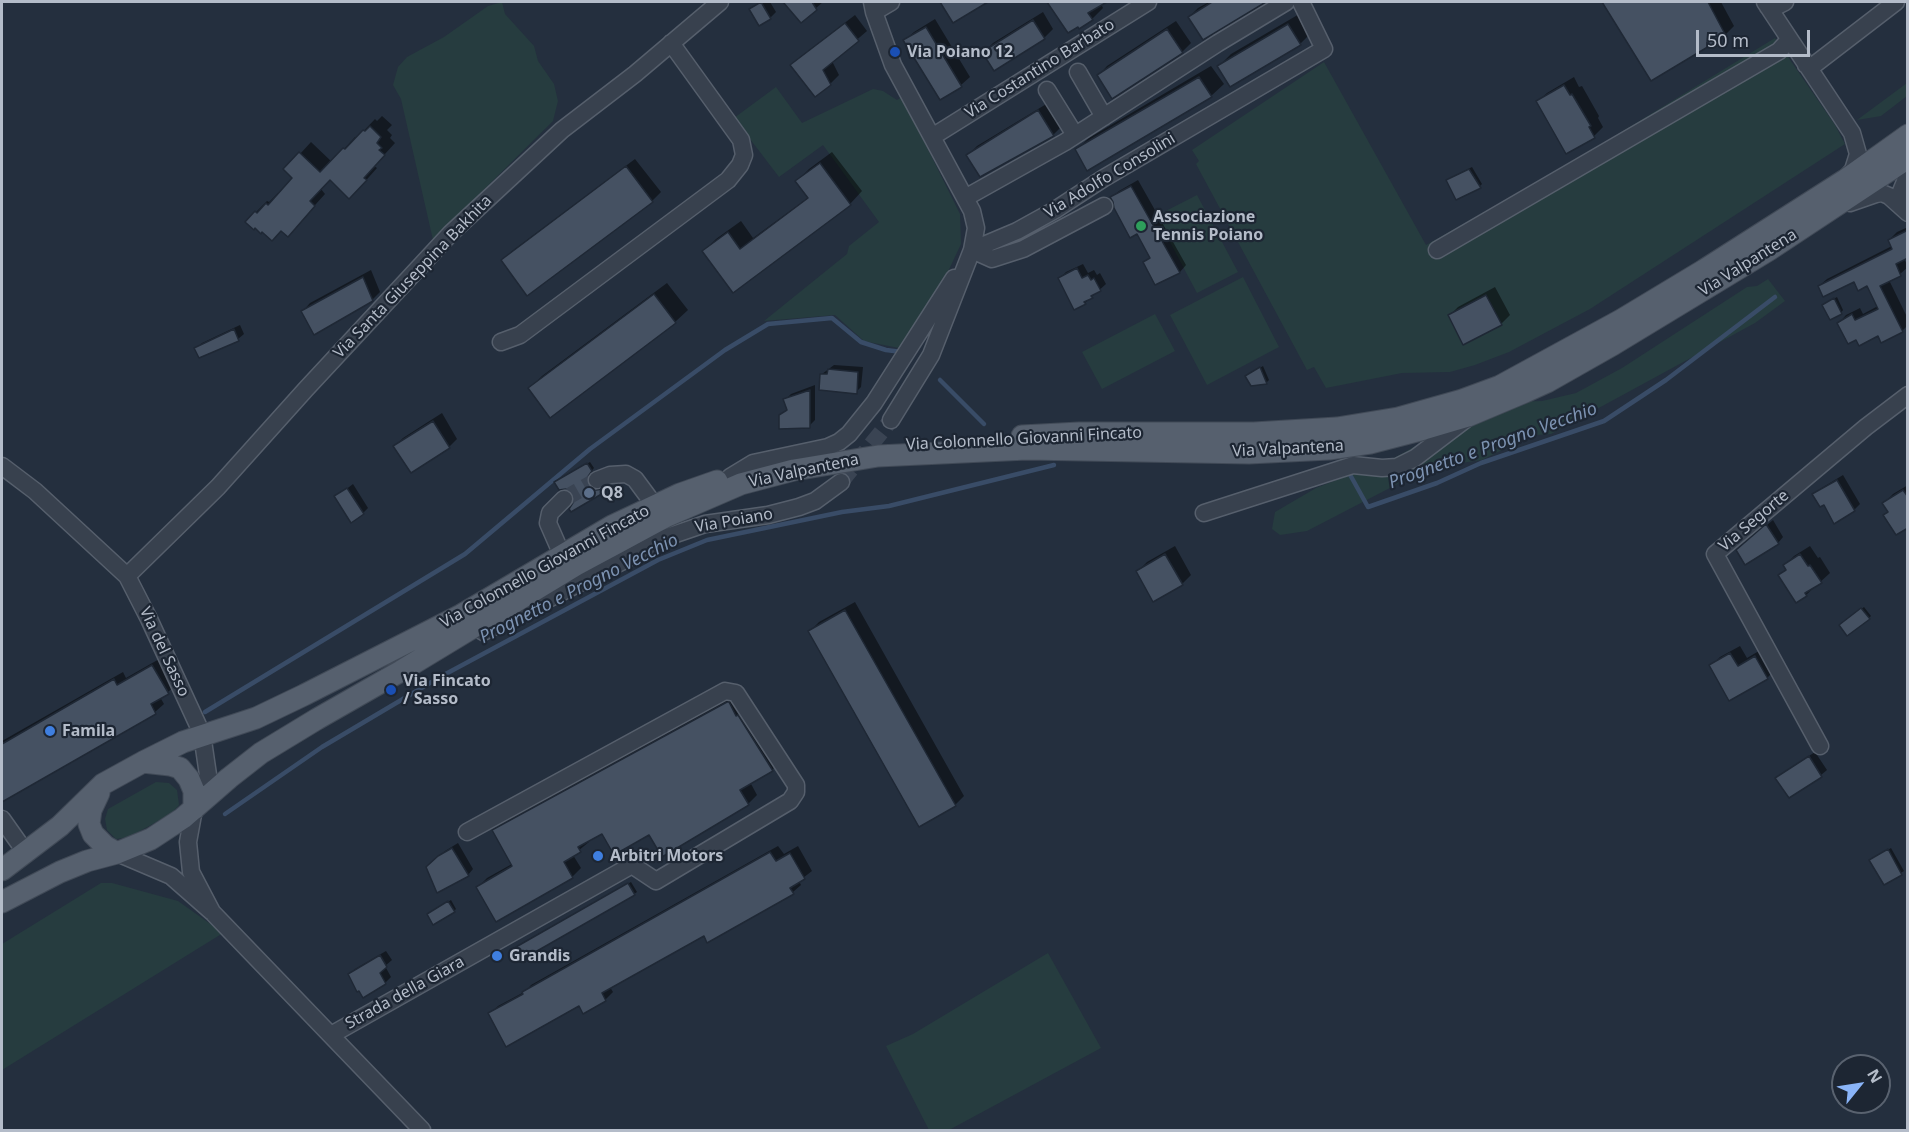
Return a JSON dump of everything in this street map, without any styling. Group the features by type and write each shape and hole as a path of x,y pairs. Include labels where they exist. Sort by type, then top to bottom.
{"main road":[{"name":"Via Valpantena","path":"705,500 741,484 794,470 878,456 1027,449 1249,453 1329,450 1383,440 1424,429 1474,413 1547,382 1595,355 1820,218 1899,153 1908,135"},
{"name":"Via Valpantena","path":"1254,433 1337,428 1398,418 1462,400 1500,386 1704,270 1845,180 1899,153"},
{"name":"Via Colonnello Giovanni Fincato","path":"2,870 60,826 103,784 183,742 256,718 462,615 612,526 680,494 730,477 854,448 1079,433 1254,433"},
{"name":"Via Colonnello Giovanni Fincato","path":"2,902 60,872 151,839 183,818 261,753 401,672 576,565 668,516 705,500"},
{"path":"143,762 180,768 189,779 194,791 194,809"},
{"path":"103,784 90,810 89,824 93,834 105,846 117,853"}],"street":[{"name":"Via Santa Giuseppina Bakhita","path":"127,576 218,487 451,233 562,130 635,74 720,2"},
{"path":"891,2 873,7 893,65 972,211 976,228 972,250 931,355 891,420"},
{"name":"Via Costantino Barbato","path":"932,137 1148,2"},
{"path":"965,198 1075,135 1286,2"},
{"name":"Via Adolfo Consolini","path":"972,250 1017,231 1055,210 1104,178 1324,49 1301,2"},
{"path":"1766,4 1779,6 1785,2"},
{"path":"1806,65 1814,64 1896,2"},
{"path":"1766,4 1852,133 1872,149 1899,153"},
{"path":"1437,250 1779,51 1789,40"},
{"path":"501,342 520,335 728,180 740,165 744,155 741,140 671,43"},
{"path":"1078,72 1104,117"},
{"path":"1047,90 1075,135"},
{"path":"1845,180 1853,170 1858,154 1852,133"},
{"name":"Via Valpantena","path":"1904,210 1900,194 1908,174"},
{"name":"Via Valpantena","path":"1820,218 1859,199 1882,193 1889,196 1904,210"},
{"name":"Via Adolfo Consolini","path":"972,250 992,259 1023,249 1104,206"},
{"path":"730,477 753,463 828,447 849,434 874,403 972,250"},
{"name":"Via Segorte","path":"1820,746 1715,554 1866,427 1908,395"},
{"path":"1204,513 1353,465 1397,467 1415,458 1474,413"},
{"path":"1383,440 1397,444 1403,450 1400,465"},
{"name":"Via del Sasso","path":"2,466 35,491 127,576 202,734 208,775 194,809"},
{"path":"597,480 610,475 626,474 635,479 655,506"},
{"name":"Via Poiano","path":"401,672 664,538 705,524 768,515 799,507 814,501 841,482"},
{"path":"562,555 548,523 550,513 564,499"},
{"name":"Strada della Giara","path":"331,1035 632,865 656,881 790,801 796,792 796,784 736,693 725,691 467,832"},
{"name":"Strada della Giara","path":"194,809 188,842 191,872 212,912"},
{"path":"2,819 26,853"},
{"name":"Strada della Giara","path":"117,853 171,876 212,912 422,1131"}],"green space":[{"path":"502,2 505,14 534,46 538,61 554,84 558,101 553,121 433,240 401,99 393,85 398,67 407,57 444,37 488,6"},
{"path":"1775,38 1835,125 1845,144 1590,309 1509,352 1450,372 1402,373 1326,388 1314,367 1307,370 1196,164 1199,161 1192,150 1324,62 1426,245 1561,169"},
{"path":"1907,83 1907,96 1881,116 1857,120"},
{"path":"776,87 802,123 873,89 883,91 897,100 902,97 960,214 961,244 945,278 899,348 864,341 835,315 764,321 847,254 849,246 879,222 823,145 779,177 734,118"},
{"path":"1197,195 1238,272 1197,293 1156,216"},
{"path":"1243,277 1279,347 1207,385 1170,315"},
{"path":"1768,279 1785,301 1755,323 1551,434 1521,436 1504,449 1482,460 1461,463 1411,477 1307,531 1280,535 1272,529 1275,512 1316,488 1347,476 1371,462 1385,462 1394,458 1442,431 1506,402 1542,401 1576,393 1622,368 1747,287 1757,286"},
{"path":"1155,314 1175,351 1102,389 1082,352"},
{"path":"156,782 169,783 177,790 179,805 171,814 129,837 116,839 107,830 105,819 108,809"},
{"path":"101,883 112,883 178,901 223,933 2,1070 2,944"},
{"path":"1048,953 1101,1048 949,1130 929,1130 886,1046 913,1034"}],"building":[{"path":"761,2 771,19 759,26 749,9"},
{"path":"783,2 812,2 817,10 801,23"},
{"path":"940,2 988,2 953,23"},
{"path":"1047,2 1107,2 1088,13 1093,20 1068,33"},
{"path":"1212,2 1266,2 1203,40 1188,17"},
{"path":"1602,2 1708,2 1726,36 1651,81"},
{"path":"1033,20 1045,39 994,71 982,52"},
{"path":"845,23 859,41 823,70 831,85 815,97 790,65"},
{"path":"1288,24 1301,45 1230,87 1217,66"},
{"path":"926,27 962,87 940,100 903,40"},
{"path":"1167,29 1183,53 1112,99 1097,75"},
{"path":"1199,77 1212,97 1087,171 1075,149"},
{"path":"1564,85 1591,126 1589,127 1595,138 1566,154 1536,101"},
{"path":"1038,110 1054,136 980,177 966,155"},
{"path":"370,126 381,137 377,143 382,148 379,150 385,155 364,178 367,180 349,199 330,180 310,201 315,206 288,237 281,231 272,241 245,222 255,211 257,213 266,203 268,205 292,178 283,169 299,152 320,172 343,148 345,149"},
{"path":"820,163 851,205 733,293 702,251 728,232 740,249 808,198 795,181"},
{"path":"626,166 653,202 527,296 501,260"},
{"path":"1469,169 1481,188 1456,200 1446,180"},
{"path":"1131,186 1180,273 1155,285 1143,262 1150,258 1137,234 1130,238 1110,197"},
{"path":"1908,230 1908,258 1896,264 1901,276 1880,286 1903,332 1881,343 1878,336 1859,346 1856,340 1848,344 1837,323 1852,314 1855,320 1878,309 1867,286 1858,291 1854,282 1823,297 1818,286 1892,249 1888,240"},
{"path":"1077,268 1082,278 1088,275 1091,280 1094,278 1101,291 1084,302 1086,304 1074,310 1058,278"},
{"path":"363,277 373,301 314,335 301,311"},
{"path":"654,294 676,323 550,418 528,388"},
{"path":"1486,295 1502,325 1463,345 1448,315"},
{"path":"1834,298 1842,314 1830,320 1822,305"},
{"path":"234,329 239,341 199,358 194,348"},
{"path":"1260,367 1267,384 1251,386 1245,376"},
{"path":"828,369 858,372 857,394 819,390 820,374 827,374"},
{"path":"810,390 810,428 779,429 779,415 787,410 783,399"},
{"path":"433,421 450,448 411,473 393,446"},
{"path":"587,463 592,471 587,478 587,484 591,488 603,489 605,492 571,512 569,509 574,501 572,492 566,489 559,490 554,482"},
{"path":"1837,480 1855,511 1834,524 1824,505 1820,507 1812,494"},
{"path":"347,488 364,514 351,523 334,496"},
{"path":"1903,490 1908,497 1908,528 1896,535 1883,515 1888,512 1882,503"},
{"path":"1766,524 1779,544 1745,565 1736,550"},
{"path":"1165,554 1183,585 1153,602 1136,571"},
{"path":"1800,554 1822,583 1805,593 1807,596 1796,603 1778,575 1786,570 1783,565"},
{"path":"1861,608 1870,619 1847,636 1839,625"},
{"path":"845,610 956,806 919,827 808,631"},
{"path":"1730,653 1738,666 1755,656 1768,679 1729,701 1709,665"},
{"name":"Famila","path":"152,665 169,694 151,704 156,714 2,802 2,744 114,679 117,685"},
{"path":"727,702 736,716 738,715 773,771 740,790 749,805 662,857 649,835 614,855 602,834 578,847 581,852 564,862 573,878 496,922 476,887 512,866 492,830"},
{"path":"1809,756 1822,777 1789,798 1775,778"},
{"path":"452,848 469,876 437,893 426,867 438,856"},
{"path":"1888,849 1902,875 1884,885 1869,860"},
{"path":"770,852 776,861 790,853 805,879 790,888 794,894 707,943 704,936 602,993 606,1001 583,1014 579,1006 506,1047 488,1013"},
{"path":"628,883 635,895 523,959 516,947"},
{"path":"448,901 455,912 433,925 427,914"},
{"path":"380,955 387,967 380,973 386,984 363,998 359,991 357,992 348,974"}],"waterway":[{"name":"Prognetto e Progno Vecchio","path":"1348,471 1368,507 1437,483 1481,463 1604,421 1666,380 1775,297"},
{"name":"Prognetto e Progno Vecchio","path":"205,712 465,554 590,449 725,350 768,324 832,318 861,342 886,350 902,352"},
{"name":"Prognetto e Progno Vecchio","path":"940,380 984,424"},
{"name":"Prognetto e Progno Vecchio","path":"225,814 322,747 440,677 658,560 707,540 842,512 889,506 1054,465"}],"tunnel":[{"path":"841,482 891,420"},
{"path":"564,499 597,480"}],"place":[{"name":"Via Poiano 12","path":"895,52"},
{"name":"Associazione Tennis Poiano","path":"1141,226"},
{"name":"Q8","path":"589,493"},
{"name":"Via Fincato / Sasso","path":"391,690"},
{"name":"Famila","path":"50,731"},
{"name":"Arbitri Motors","path":"598,856"},
{"name":"Grandis","path":"497,956"}]}
